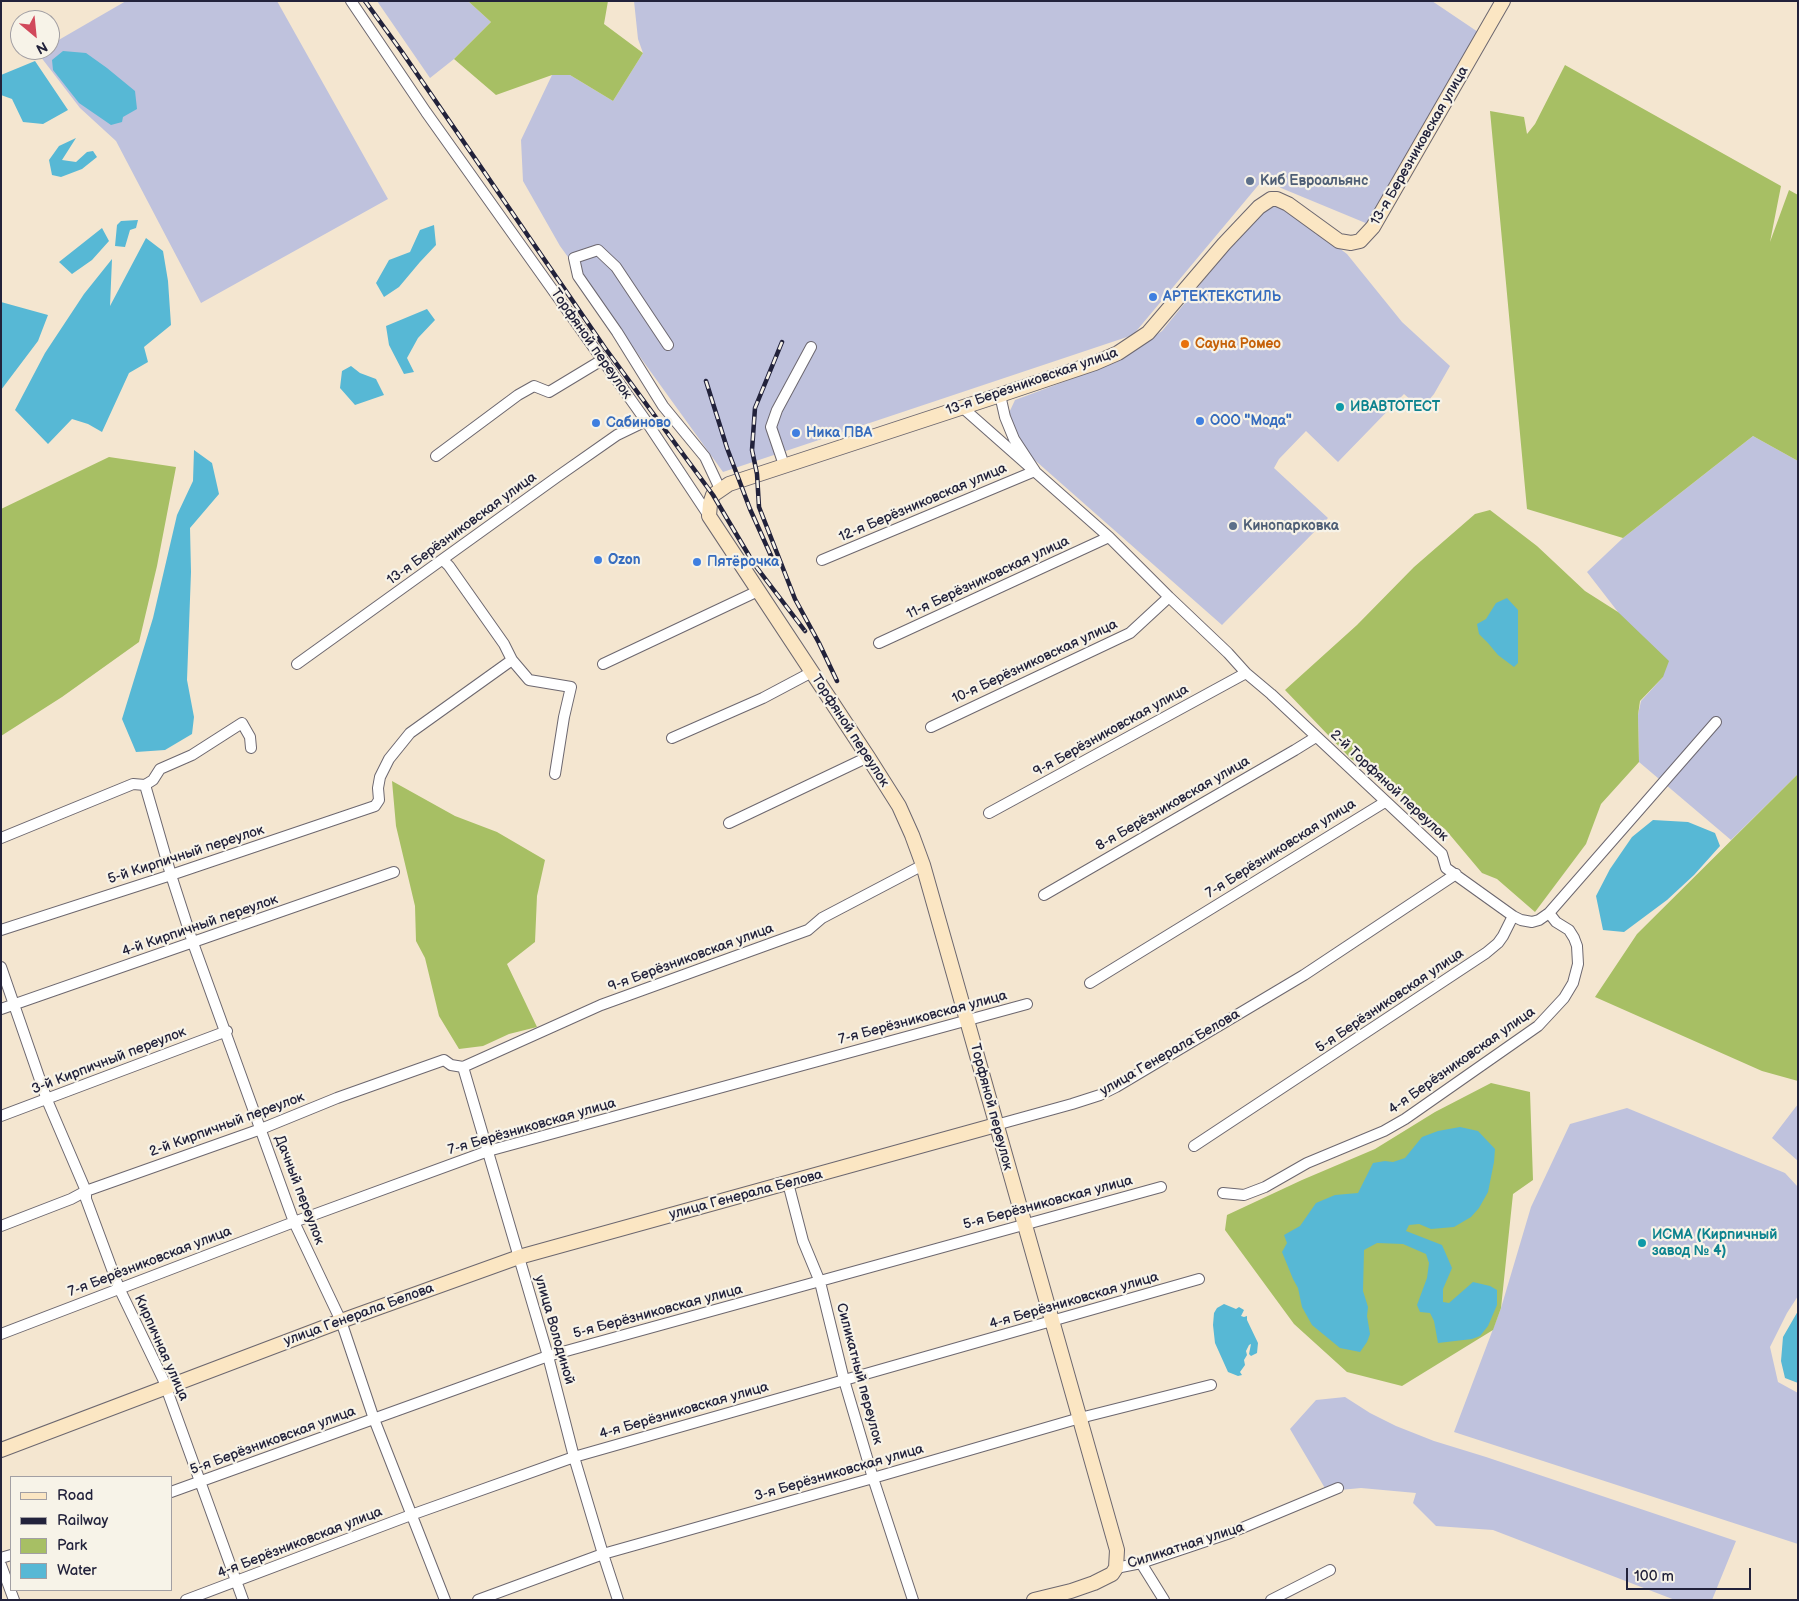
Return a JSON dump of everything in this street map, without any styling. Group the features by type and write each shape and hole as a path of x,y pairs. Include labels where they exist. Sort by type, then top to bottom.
{"street":[{"name":"Торфяной переулок","path":"351,1 432,120 646,421 868,756 899,806 923,865 968,1020 1117,1550 1116,1568"},
{"name":"13-я Березниковская улица","path":"720,489 729,484 784,465 963,408 1118,353 1139,340 1160,321 1224,244 1259,207 1271,199 1277,199 1288,204 1339,241 1351,243 1363,239 1388,203 1503,1"},
{"path":"668,346 616,267 598,250 574,258 578,276 617,332 663,406 705,457 720,489 714,495 710,504 709,516"},
{"path":"784,465 772,427 777,410 811,347"},
{"path":"436,456 518,395 534,386 549,392 602,360"},
{"name":"2-й Торфяной переулок","path":"1000,395 1005,417 1014,438 1035,471"},
{"name":"2-й Торфяной переулок","path":"963,408 1109,538 1228,653 1246,673 1442,854 1446,868 1521,920 1532,922 1539,920 1549,913 1716,722"},
{"name":"13-я Берёзниковская улица","path":"297,664 557,476 618,436 646,421"},
{"name":"12-я Берёзниковская улица","path":"822,560 1035,471"},
{"name":"11-я Берёзниковская улица","path":"879,643 1109,538"},
{"path":"443,560 504,644 512,660 529,680 571,687 555,774"},
{"path":"603,664 758,591"},
{"name":"10-я Берёзниковская улица","path":"931,727 1130,633 1169,597"},
{"name":"5-й Кирпичный переулок","path":"1,930 171,876 378,804 380,776 389,759 405,739 432,717 512,660"},
{"path":"672,738 763,698 812,672"},
{"name":"9-я Берёзниковская улица","path":"989,813 1246,673"},
{"path":"1,838 133,784 145,785 153,780 160,769 192,755 242,723 250,737 251,748"},
{"name":"8-я Берёзниковская улица","path":"1044,894 1316,737"},
{"path":"729,823 868,756"},
{"name":"Дачный переулок","path":"145,785 171,876 294,1222 341,1321 374,1419 445,1600"},
{"name":"7-я Берёзниковская улица","path":"1090,983 1386,802"},
{"name":"9-я Берёзниковская улица","path":"463,1067 601,1005 808,930 822,918 923,865"},
{"name":"4-й Кирпичный переулок","path":"1,1010 394,872"},
{"name":"улица Генерала Белова","path":"1,1450 341,1321 519,1257 1100,1095 1304,975 1456,874"},
{"name":"4-я Берёзниковская улица","path":"1223,1193 1244,1196 1265,1187 1307,1163 1384,1131 1405,1120 1538,1026 1564,998 1573,983 1578,964 1578,946 1574,938 1569,930 1556,922 1549,913"},
{"name":"5-я Берёзниковская улица","path":"1194,1146 1486,953 1498,943 1513,916"},
{"name":"Кирпичная улица","path":"1,967 47,1100 86,1191 86,1199 120,1288 166,1388 243,1600"},
{"name":"7-я Берёзниковская улица","path":"1,1334 294,1222 488,1151 1027,1004"},
{"name":"3-й Кирпичный переулок","path":"1,1116 226,1031"},
{"name":"2-й Кирпичный переулок","path":"1,1226 71,1199 86,1191 261,1129 337,1098 444,1060 451,1065 463,1067"},
{"name":"улица Володиной","path":"463,1067 548,1356 574,1457 618,1600"},
{"name":"Силикатный переулок","path":"788,1183 803,1241 820,1282 844,1380 913,1600"},
{"name":"5-я Берёзниковская улица","path":"172,1492 548,1356 1161,1187"},
{"name":"4-я Берёзниковская улица","path":"186,1600 412,1515 574,1457 1199,1279"},
{"name":"3-я Берёзниковская улица","path":"478,1600 603,1554 1080,1418 1211,1385"},
{"name":"Силикатная улица","path":"1034,1600 1094,1583 1112,1574 1116,1568 1141,1563 1230,1533 1338,1488"},
{"path":"1141,1563 1164,1600"},
{"path":"1,1565 10,1589"},
{"path":"1271,1600 1330,1570"}],"shaded area":[{"path":"126,1 277,1 388,199 201,303 116,141 80,108 43,60 60,60 60,39"},
{"path":"377,1 468,1 491,22 454,59 430,78"},
{"path":"634,1 1432,1 1478,32 1368,224 1281,188 1266,176 1133,335 723,472 560,246 523,181 521,140 552,75 570,75 613,101 643,53 638,39"},
{"path":"1275,202 1347,254 1402,322 1450,366 1434,394 1421,409 1404,394 1338,462 1306,431 1279,459 1274,468 1328,518 1222,625 1029,455 1014,433 1008,415 1015,400 1117,362 1162,331 1238,238 1270,204"},
{"path":"1753,436 1798,461 1798,774 1731,840 1639,762 1638,715 1641,701 1663,677 1618,612 1587,572 1623,538"},
{"path":"1798,1104 1798,1161 1772,1138"},
{"path":"1627,1108 1785,1173 1798,1187 1798,1296 1770,1347 1778,1382 1798,1393 1798,1544 1454,1432 1501,1308 1531,1207 1570,1124"},
{"path":"1345,1397 1370,1413 1396,1426 1434,1441 1736,1541 1712,1600 1675,1600 1493,1530 1436,1526 1413,1503 1416,1493 1361,1488 1340,1490 1329,1495 1290,1429 1316,1400"}],"green space":[{"path":"468,1 608,1 604,24 643,53 613,101 570,75 552,75 496,95 454,59 491,22"},
{"path":"1565,65 1781,186 1770,242 1789,190 1798,195 1798,461 1753,436 1623,538 1527,509 1490,111 1524,117 1527,134 1535,124"},
{"path":"109,457 176,467 157,566 139,642 62,697 1,736 1,509"},
{"path":"1490,510 1537,546 1585,591 1618,612 1669,661 1663,677 1640,701 1638,715 1639,762 1601,804 1586,844 1535,912 1497,879 1482,873 1445,829 1381,779 1351,759 1285,690 1357,625 1414,567 1475,514"},
{"path":"1798,774 1798,1081 1762,1071 1595,997 1637,934"},
{"path":"392,781 455,816 497,832 545,860 537,896 535,942 507,964 537,1027 509,1034 483,1046 459,1049 439,1016 425,958 416,941 415,906 396,826"},
{"path":"1491,1083 1530,1092 1533,1180 1513,1194 1501,1308 1493,1330 1402,1386 1347,1372 1294,1324 1225,1230 1227,1215 1375,1149 1435,1112"}],"water":[{"path":"63,51 86,53 107,68 135,91 137,109 123,117 122,122 111,125 79,103 53,70 52,60 60,60 60,53"},
{"path":"35,61 68,110 43,124 23,122 12,99 1,95 1,75"},
{"path":"76,138 62,160 76,162 87,152 93,151 97,157 82,169 61,177 52,175 49,160 59,146"},
{"path":"138,220 136,228 130,230 125,247 115,246 117,225 121,221"},
{"path":"434,225 436,245 399,287 384,297 376,283 389,260 410,252 420,230"},
{"path":"102,228 109,241 92,260 72,274 59,262"},
{"path":"146,238 163,251 168,281 171,325 144,347 148,362 129,373 102,432 88,424 72,419 48,444 15,410 45,353 84,294 112,259 110,306"},
{"path":"1,302 48,315 38,341 1,390"},
{"path":"427,309 435,320 418,338 407,358 414,372 404,374 389,345 386,326"},
{"path":"351,366 360,373 376,379 384,395 355,405 340,388 342,371"},
{"path":"194,450 212,463 219,494 190,528 191,572 187,680 194,717 192,734 165,750 136,752 122,719 153,618 177,515 193,481"},
{"path":"1507,598 1518,610 1518,663 1514,667 1498,655 1479,634 1477,624 1486,619 1496,603"},
{"path":"1653,820 1688,822 1715,833 1720,846 1694,875 1667,900 1624,932 1603,930 1596,896 1610,869 1632,837"},
{"path":"1460,1127 1478,1131 1495,1149 1488,1192 1479,1208 1471,1217 1454,1227 1431,1229 1419,1224 1409,1225 1406,1231 1442,1245 1452,1268 1443,1289 1443,1302 1449,1303 1473,1282 1490,1286 1497,1290 1497,1305 1488,1326 1480,1336 1472,1339 1438,1343 1434,1321 1430,1313 1420,1312 1417,1305 1427,1278 1429,1263 1426,1254 1403,1244 1377,1243 1364,1250 1363,1291 1368,1307 1367,1316 1370,1334 1360,1352 1340,1348 1312,1325 1302,1307 1298,1288 1282,1252 1287,1243 1284,1235 1300,1226 1316,1203 1335,1195 1358,1193 1373,1163 1393,1162 1405,1158 1422,1137 1438,1131"},
{"path":"1224,1304 1244,1310 1241,1316 1247,1316 1247,1320 1258,1343 1257,1353 1251,1356 1249,1354 1251,1344 1249,1345 1244,1360 1245,1365 1240,1372 1242,1375 1238,1376 1228,1372 1215,1343 1214,1313 1217,1308"},
{"path":"1798,1311 1798,1383 1785,1378 1781,1361 1783,1337"}],"railway":[{"path":"365,1 605,348 713,495 754,564 805,631"},
{"path":"782,342 755,408 752,450 757,474 759,507 795,599 837,681"},
{"path":"706,381 727,448 750,509 772,558"}],"place":[{"name":"Киб Евроальянс","path":"1250,181"},
{"name":"АРТЕКТЕКСТИЛЬ","path":"1153,297"},
{"name":"Сауна Ромео","path":"1185,344"},
{"name":"ИВАВТОТЕСТ","path":"1340,407"},
{"name":"ООО \"Мода\"","path":"1200,421"},
{"name":"Сабиново","path":"596,423"},
{"name":"Ника ПВА","path":"796,433"},
{"name":"Кинопарковка","path":"1233,526"},
{"name":"Ozon","path":"598,560"},
{"name":"Пятёрочка","path":"697,562"},
{"name":"ИСМА (Кирпичный завод № 4)","path":"1642,1243"}]}
